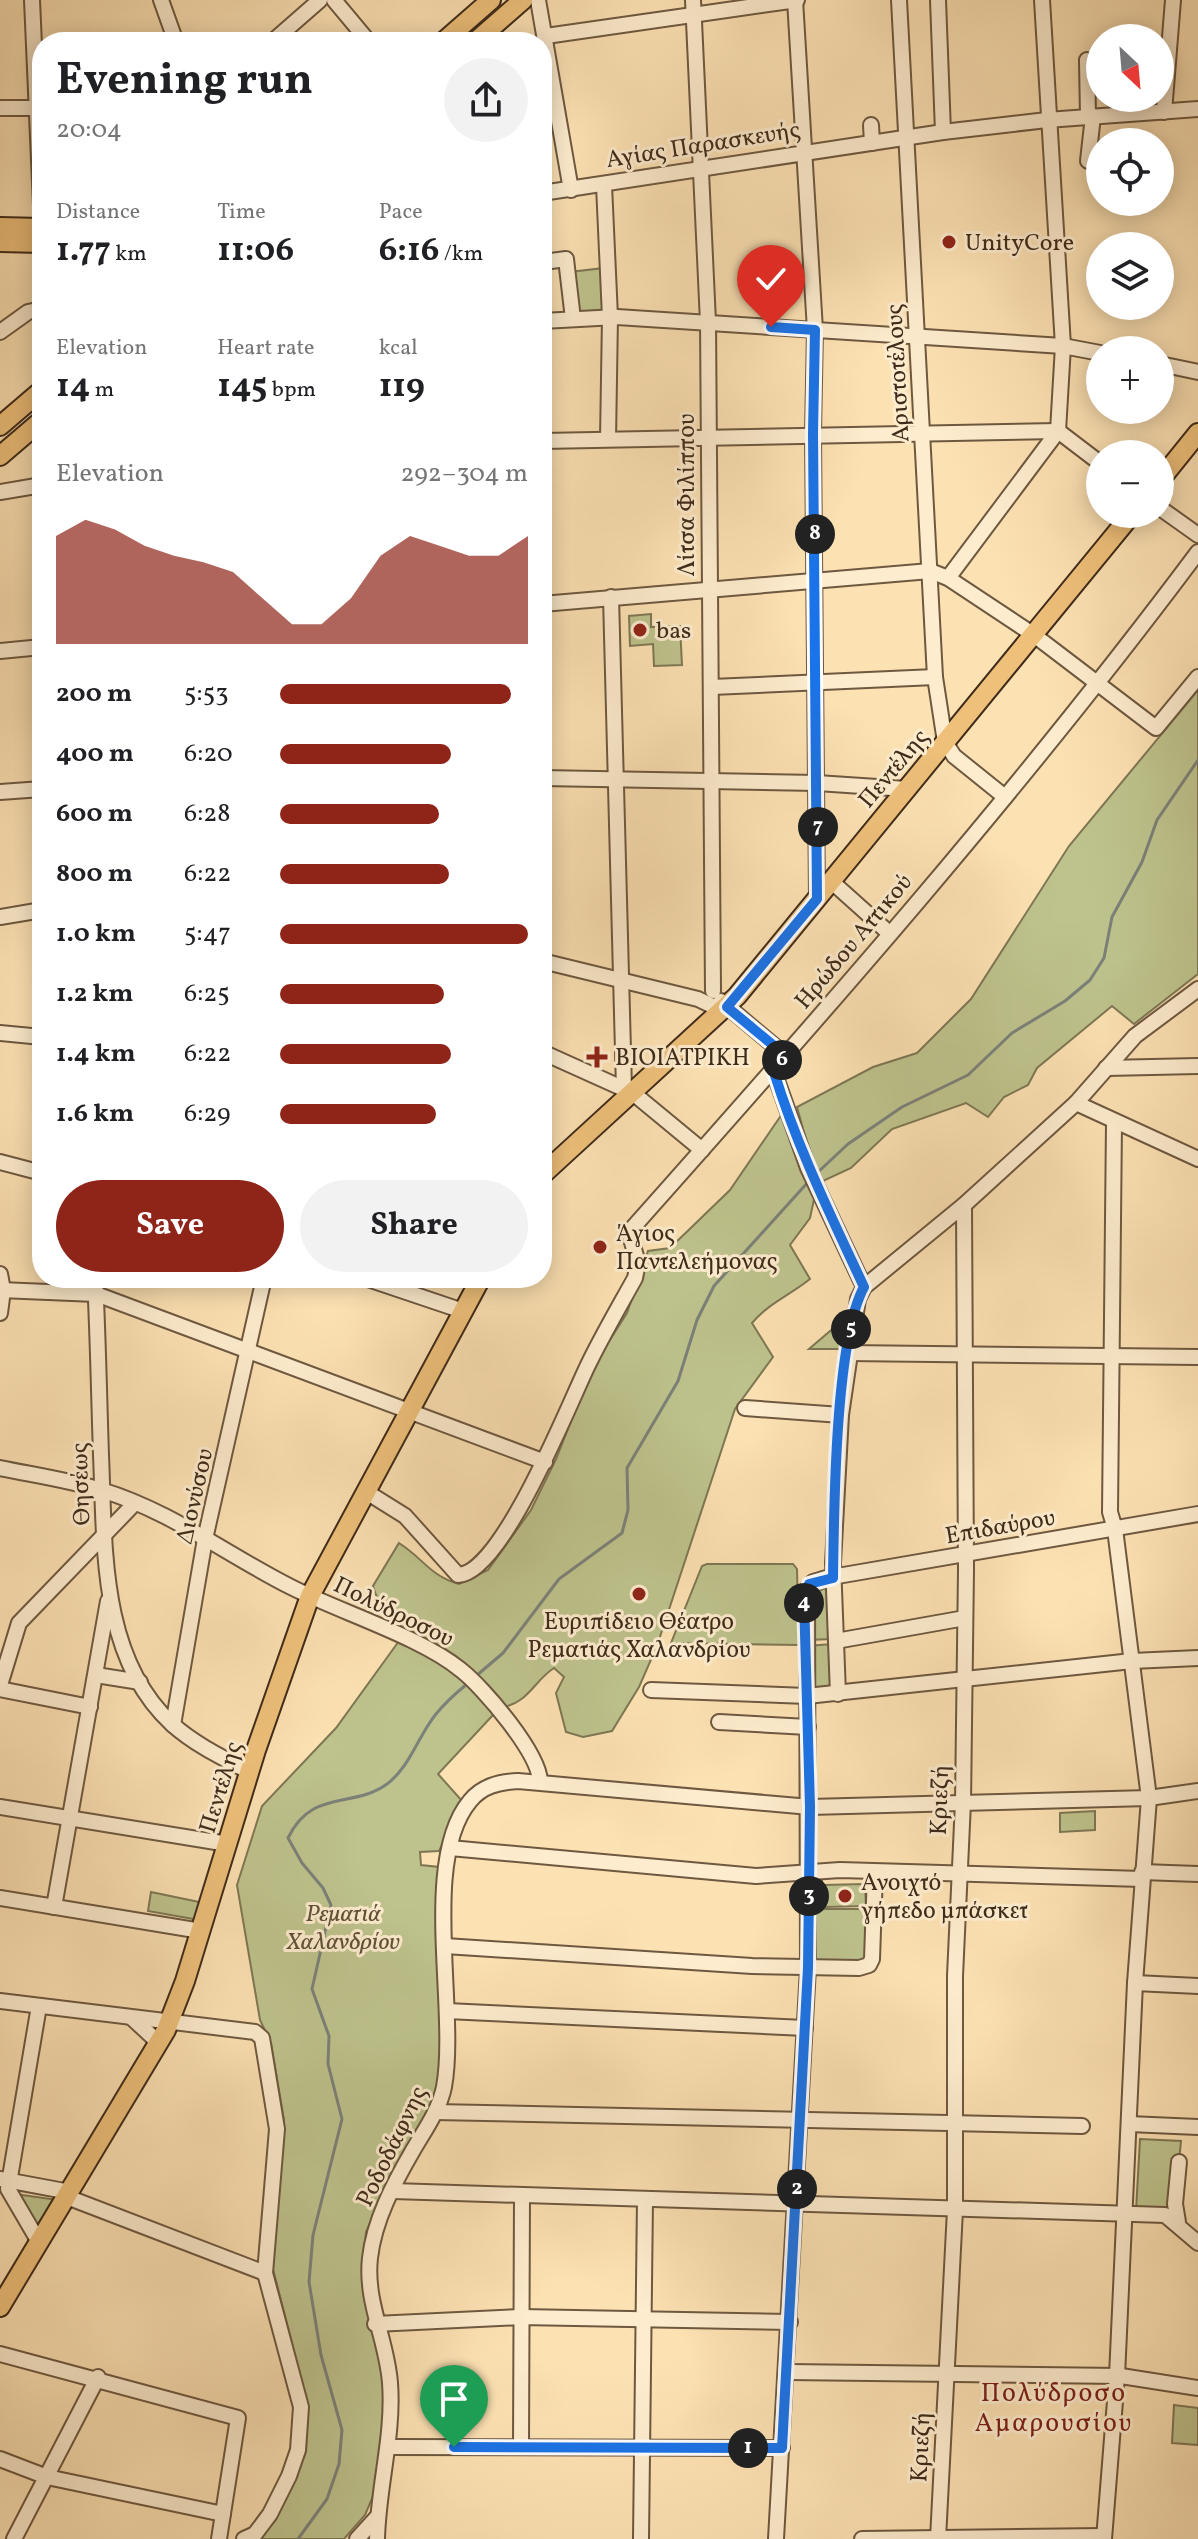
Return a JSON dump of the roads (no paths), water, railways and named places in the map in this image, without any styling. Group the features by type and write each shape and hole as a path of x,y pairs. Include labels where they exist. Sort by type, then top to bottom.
{"main road":[{"path":"454,32 491,0"},
{"path":"486,32 523,0"},
{"path":"0,227 32,228"},
{"path":"0,242 32,243"},
{"path":"0,426 32,399"},
{"path":"0,456 32,429"},
{"path":"1174,463 1198,433"},
{"name":"Πεντέλης","path":"552,1165 628,1091 725,1009 1121,528"},
{"name":"Πεντέλης","path":"0,2307 170,2022 310,1596 476,1288"}],"street":[{"path":"32,0 34,32"},
{"path":"161,0 172,32"},
{"path":"283,32 320,0"},
{"path":"334,0 361,32"},
{"path":"538,0 545,32"},
{"name":"Λίτσα Φιλίππου","path":"693,0 708,322 709,589 714,781 713,991"},
{"path":"552,35 796,0 807,239 815,330 817,899"},
{"name":"Αριστοτέλους","path":"899,0 935,677 945,742"},
{"path":"938,0 943,132"},
{"path":"948,578 1058,431 1063,346 1042,0"},
{"path":"1171,24 1173,0"},
{"path":"552,73 571,190"},
{"path":"0,108 32,108"},
{"name":"Αγίας Παρασκευής","path":"1174,111 1198,109"},
{"path":"1090,128 1091,112"},
{"name":"Αγίας Παρασκευής","path":"552,192 943,132 1091,116 1164,112"},
{"path":"871,125 872,143"},
{"path":"604,185 610,317 608,439"},
{"path":"552,261 566,259 573,319"},
{"path":"0,332 32,311"},
{"path":"552,320 610,317 708,322 917,335 1086,350"},
{"path":"1174,367 1198,372"},
{"path":"552,441 707,435 1058,431 1086,452"},
{"path":"0,492 32,487"},
{"path":"1174,518 1198,535"},
{"name":"Ηρώδου Αττικού","path":"365,1491 405,1516 432,1543 452,1571 464,1575 481,1563 518,1511 545,1462 588,1364 635,1278 638,1263 629,1232 774,1072 785,1055 1100,684 1198,552"},
{"path":"552,603 930,571 948,578 1034,635 1156,728 1198,677"},
{"path":"611,597 619,981 628,1091"},
{"path":"0,651 32,648"},
{"path":"712,687 935,677"},
{"path":"945,742 954,756 1005,797"},
{"path":"552,778 817,783 907,789"},
{"path":"0,792 32,790"},
{"path":"831,881 889,933"},
{"path":"0,917 32,912"},
{"path":"552,964 698,999 725,1009 785,1055"},
{"path":"838,1694 833,1578 841,1415 853,1314 864,1287 964,1205 1076,1103 1135,1036 1198,989"},
{"path":"698,999 713,991 725,1009"},
{"path":"0,1033 32,1036"},
{"path":"552,1057 628,1091 702,1150"},
{"path":"1106,1068 1198,1066"},
{"path":"774,1072 808,1168 864,1287"},
{"path":"1076,1103 1198,1159"},
{"path":"862,2539 1104,2537 1117,2376 1135,1983 1149,1798 1109,1501 1114,1123"},
{"path":"0,1162 32,1170"},
{"name":"Κριεζή","path":"938,2538 955,2210 958,1873 963,1802 966,1555 964,1205"},
{"path":"0,1274 0,1313"},
{"name":"Θησέως","path":"96,1288 104,1535 109,1592 121,1640 140,1682 173,1725 250,1772"},
{"name":"Διονύσου","path":"173,1725 205,1539 262,1288"},
{"path":"395,1288 463,1311"},
{"path":"2,1290 96,1294 250,1349 545,1462"},
{"path":"847,1353 1198,1357"},
{"path":"745,1408 841,1415"},
{"name":"Πολύδροσου","path":"0,1468 103,1490 205,1539 310,1596 435,1654 463,1671 480,1689 536,1762 540,1782"},
{"path":"90,1707 0,1687 10,1642 19,1623 134,1504"},
{"name":"Επιδαύρου","path":"807,1696 804,1598 809,1584 1198,1514"},
{"path":"54,1907 72,1819 109,1592"},
{"path":"836,1641 965,1618"},
{"path":"651,1690 807,1696 1132,1661 1198,1658"},
{"path":"96,1675 140,1682"},
{"path":"776,2539 808,1968 810,1807 807,1696"},
{"path":"719,1722 808,1727"},
{"name":"Ροδοδάφνης","path":"377,2539 388,2447 390,2383 375,2324 370,2259 376,2228 435,2112 444,2086 447,2011 444,1892 450,1848 460,1818 480,1792 501,1782 540,1782 810,1807 1149,1798 1198,1791"},
{"path":"0,1807 228,1844"},
{"path":"450,1848 756,1876 875,1872 1051,1879 1198,1874"},
{"path":"445,1946 808,1968 869,1965 875,1872"},
{"path":"0,1898 201,1931"},
{"path":"1135,1983 1198,1986"},
{"path":"0,2001 259,2035 264,2045 277,2129 265,2273 301,2407 298,2450 270,2514 255,2534 244,2539"},
{"path":"39,2006 5,2180 39,2242"},
{"path":"447,2011 805,2028"},
{"path":"132,2018 159,2043"},
{"path":"435,2112 1082,2126"},
{"path":"1129,2124 1198,2127"},
{"path":"1178,2222 1175,2204 1179,2162"},
{"path":"5,2180 68,2194 265,2273"},
{"path":"393,2191 1165,2215 1178,2222 1198,2243"},
{"path":"521,2447 522,2195"},
{"path":"641,2539 645,2199"},
{"path":"375,2324 521,2317 790,2322"},
{"path":"0,2354 98,2377 238,2418 219,2539"},
{"path":"787,2372 1117,2376 1198,2388"},
{"path":"14,2539 98,2377"},
{"path":"388,2447 782,2448"},
{"path":"0,2459 47,2477 223,2514"},
{"path":"357,2539 378,2516"}],"waterway":[{"path":"817,1173 848,1144 902,1107 968,1075 1012,1033 1065,1001 1090,980 1104,958 1112,917 1142,862 1157,820 1198,760"},
{"path":"476,1676 503,1653 559,1579 622,1533 628,1510 627,1468 678,1381 697,1320 714,1286 809,1181"},
{"path":"298,2539 327,2499 339,2464 342,2430 321,2355 309,2282 313,2235 342,2119 328,2064 329,2036 312,1989 331,1905 323,1888 302,1863 288,1838 309,1812 361,1796 387,1784 402,1769 436,1714 467,1684"}],"place":[{"name":"UnityCore","path":"949,242"},
{"name":"bas","path":"640,630"},
{"name":"ΒΙΟΙΑΤΡΙΚΗ","path":"597,1057"},
{"name":"Άγιος Παντελεήμονας","path":"600,1247"},
{"name":"Ευριπίδειο Θέατρο Ρεματιάς Χαλανδρίου","path":"639,1594"},
{"name":"Ανοιχτό γήπεδο μπάσκετ","path":"845,1896"}],"district":[{"name":"Πολύδροσο Αμαρουσίου","path":"1054,2407"}],"park label":[{"name":"Ρεματιά Χαλανδρίου","path":"343,1927"}]}
